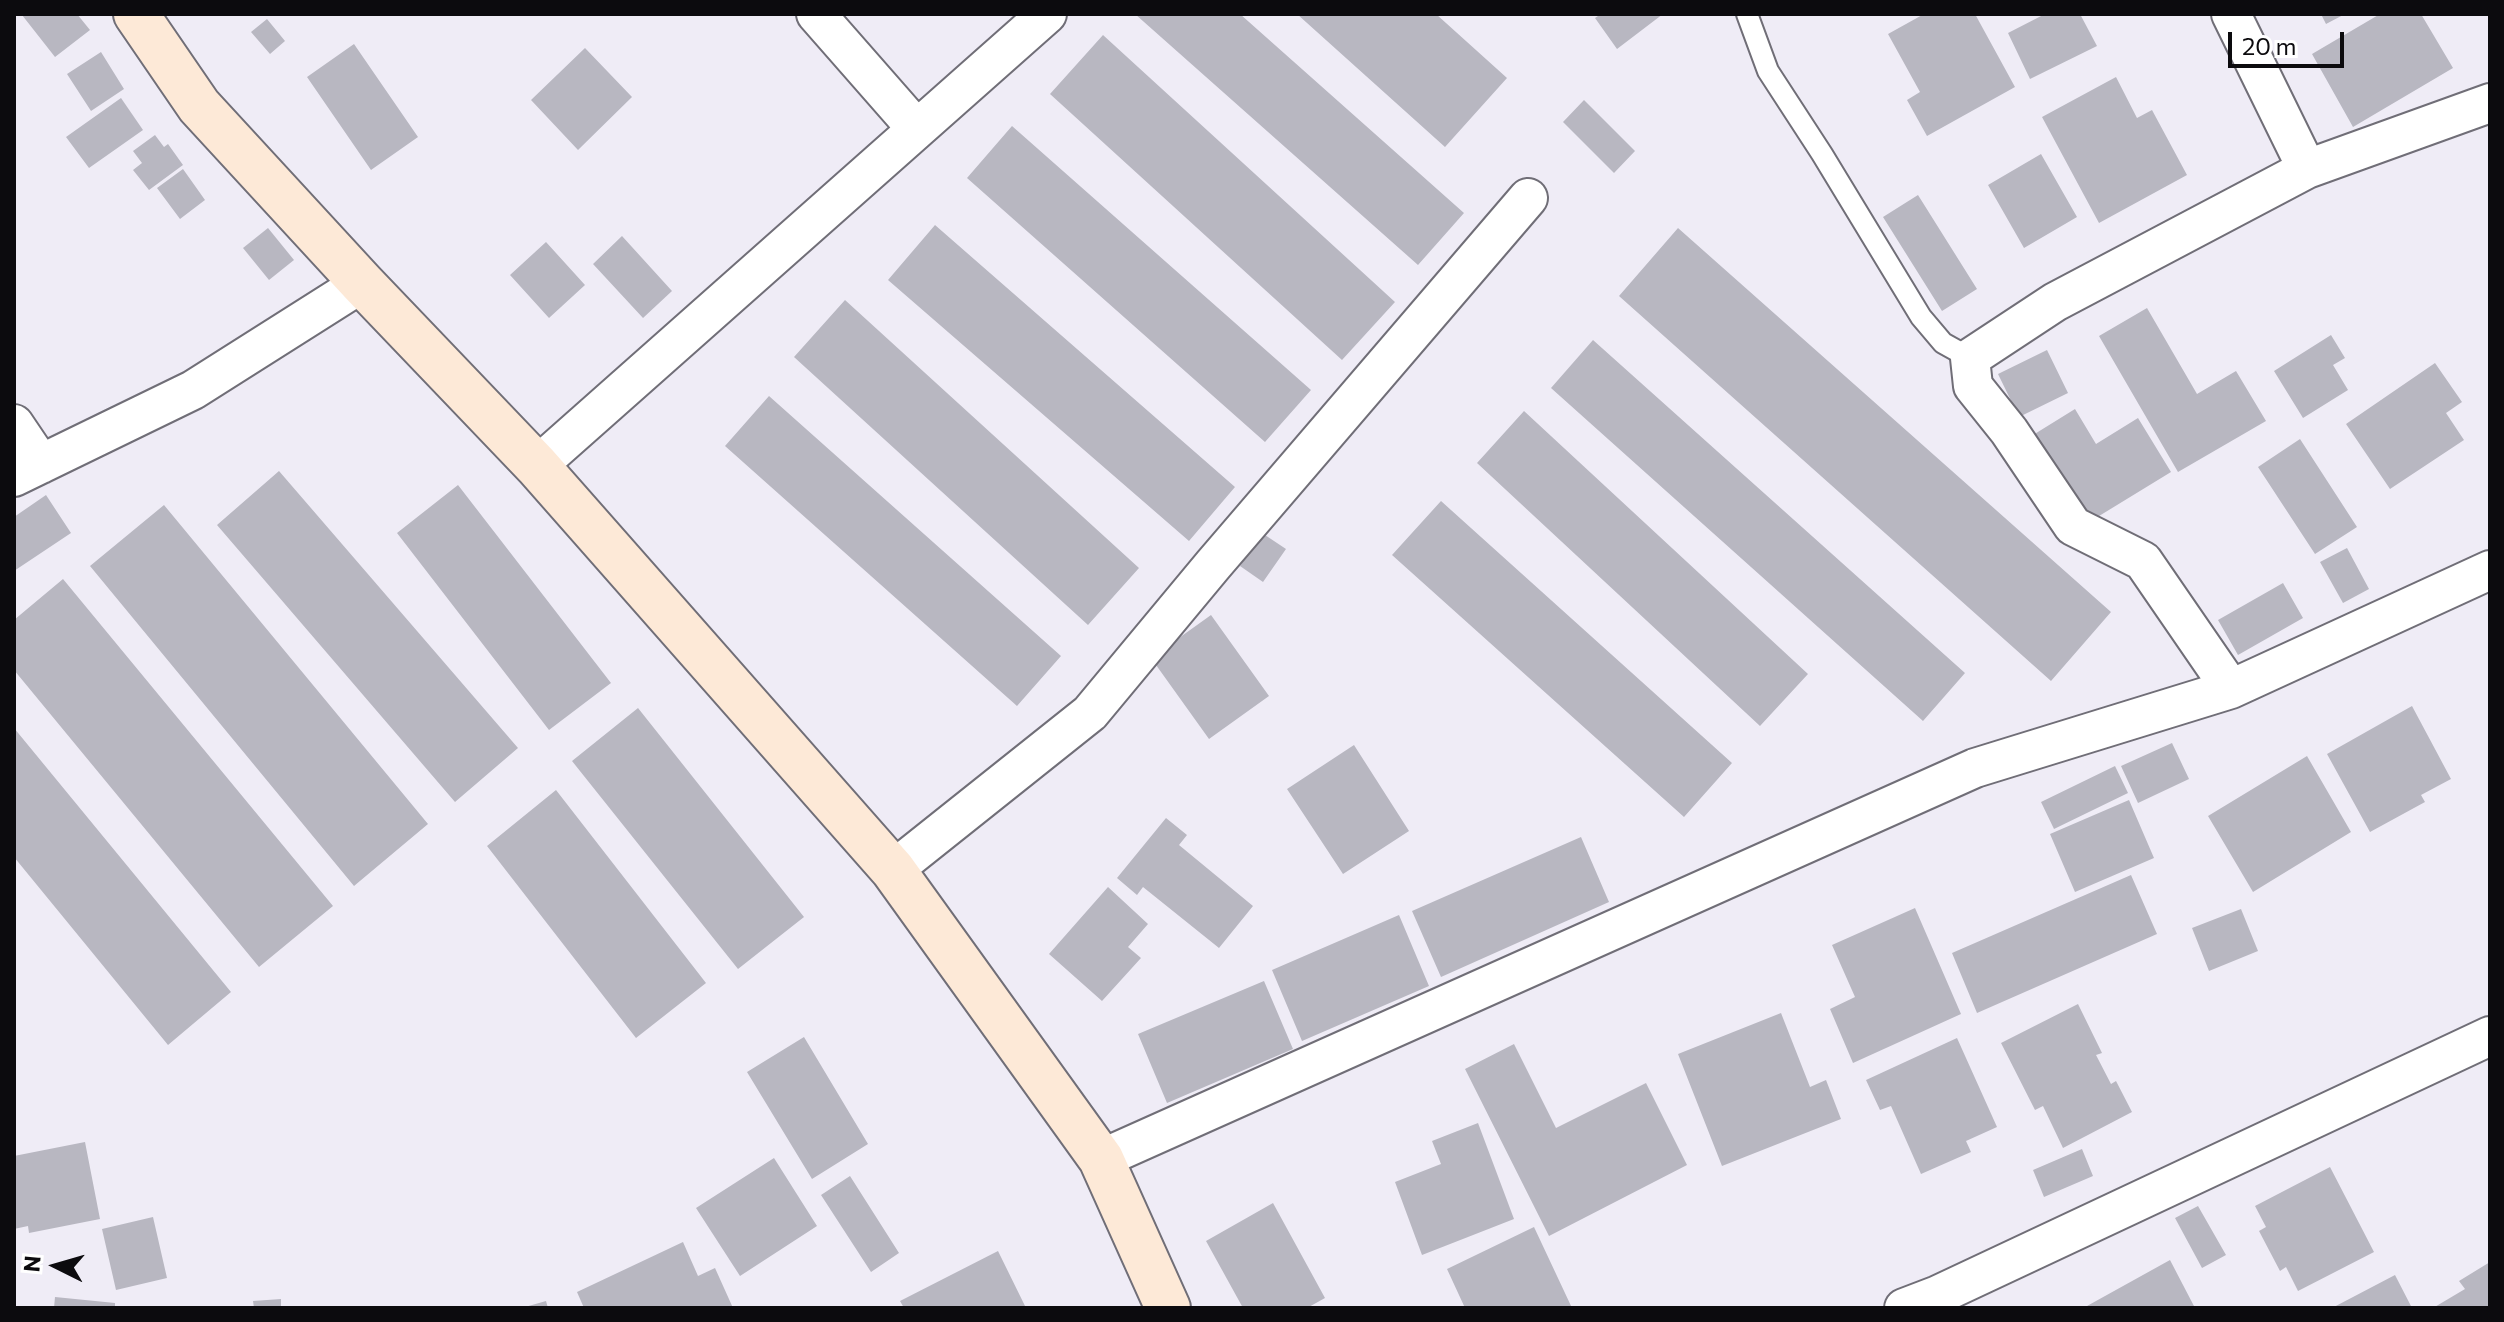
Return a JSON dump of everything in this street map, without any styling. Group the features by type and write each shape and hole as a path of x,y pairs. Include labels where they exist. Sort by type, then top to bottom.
{"street":[{"path":"136,14 199,106 537,466 893,870 1101,1159 1168,1308"},
{"path":"816,14 916,128"},
{"path":"537,466 1047,14"},
{"path":"2231,14 2307,169"},
{"path":"2231,689 2143,561 2073,526 2009,431 1973,386 1970,358 2055,302 2307,169 2490,103"},
{"path":"893,870 1090,713 1528,198"},
{"path":"14,424 28,470 193,390 362,283"},
{"path":"1101,1159 1975,768 2231,689 2490,570"},
{"path":"1904,1308 1938,1295 2490,1036"}],"lane":[{"path":"1747,14 1768,71 1921,317 1943,343 1970,358"}],"building":[{"path":"24,14 77,14 90,30 55,57"},
{"path":"1135,14 1240,14 1464,213 1418,265"},
{"path":"1297,14 1436,14 1507,78 1445,147"},
{"path":"1601,14 1663,14 1617,49 1595,18"},
{"path":"1924,14 1975,14 2015,87 1927,136 1907,100 1920,92 1888,34"},
{"path":"2045,14 2080,14 2097,46 2030,79 2008,33"},
{"path":"2321,14 2345,14 2326,24"},
{"path":"2380,14 2421,14 2453,68 2353,127 2312,54"},
{"path":"267,19 285,41 270,54 251,32"},
{"path":"1103,35 1395,302 1342,360 1050,94"},
{"path":"354,44 418,137 371,170 307,77"},
{"path":"585,48 632,97 578,150 531,100"},
{"path":"101,52 124,89 91,111 67,74"},
{"path":"2116,77 2137,118 2152,110 2187,175 2099,223 2042,117"},
{"path":"121,98 143,130 89,168 66,137"},
{"path":"1584,100 1635,151 1614,173 1563,122"},
{"path":"1012,126 1311,390 1265,442 967,178"},
{"path":"155,135 164,147 168,144 183,165 149,190 133,170 142,163 133,151"},
{"path":"2041,154 2077,217 2024,248 1988,185"},
{"path":"183,169 205,200 180,219 157,188"},
{"path":"1918,195 1977,289 1942,311 1883,217"},
{"path":"935,225 1235,487 1189,541 888,280"},
{"path":"268,228 294,260 269,280 243,248"},
{"path":"1678,228 2111,612 2051,681 1619,296"},
{"path":"622,236 672,291 643,318 593,264"},
{"path":"546,242 585,285 549,318 510,275"},
{"path":"845,300 1139,568 1088,625 794,357"},
{"path":"2147,308 2197,394 2236,371 2266,421 2178,472 2099,336"},
{"path":"2331,335 2345,358 2333,365 2348,390 2303,418 2274,371"},
{"path":"1593,340 1965,673 1923,721 1551,388"},
{"path":"2047,350 2068,393 2019,417 1998,374"},
{"path":"2435,363 2462,402 2446,413 2464,440 2390,489 2346,424"},
{"path":"769,396 1061,656 1017,706 725,446"},
{"path":"2075,409 2096,444 2138,418 2171,472 2086,524 2033,435"},
{"path":"1524,411 1808,674 1760,726 1477,463"},
{"path":"2300,439 2357,527 2315,554 2258,467"},
{"path":"279,471 518,748 455,802 217,525"},
{"path":"458,485 611,683 549,730 397,533"},
{"path":"46,495 71,533 14,571 14,517"},
{"path":"1441,501 1732,763 1684,817 1392,555"},
{"path":"164,505 428,824 354,886 90,566"},
{"path":"1262,533 1286,549 1263,582 1240,566"},
{"path":"2347,548 2369,589 2343,603 2320,562"},
{"path":"63,579 333,906 259,967 14,670 14,620"},
{"path":"2283,583 2303,618 2238,655 2218,620"},
{"path":"1211,615 1269,696 1209,739 1151,658"},
{"path":"2412,706 2451,779 2421,795 2425,802 2370,832 2327,754"},
{"path":"638,708 804,917 738,969 572,761"},
{"path":"14,728 231,992 168,1045 14,857"},
{"path":"2172,743 2189,779 2138,803 2121,766"},
{"path":"1354,745 1409,831 1343,874 1287,789"},
{"path":"2307,756 2351,832 2253,892 2208,816"},
{"path":"2115,766 2128,793 2054,829 2041,802"},
{"path":"556,790 706,983 636,1038 487,846"},
{"path":"2129,800 2154,858 2075,892 2050,834"},
{"path":"1166,818 1187,835 1179,845 1253,906 1219,948 1143,887 1137,895 1117,878"},
{"path":"1581,837 1609,902 1441,977 1412,911"},
{"path":"2131,875 2157,934 1977,1013 1952,953"},
{"path":"1108,887 1148,924 1128,947 1141,958 1102,1001 1049,954"},
{"path":"1915,908 1961,1014 1853,1063 1830,1009 1855,997 1832,945"},
{"path":"2241,909 2258,951 2209,971 2192,928"},
{"path":"1399,915 1429,986 1302,1041 1272,970"},
{"path":"1264,981 1293,1049 1167,1103 1138,1034"},
{"path":"2078,1004 2102,1053 2096,1055 2111,1084 2116,1081 2132,1112 2063,1148 2043,1106 2035,1110 2001,1043"},
{"path":"1781,1013 1810,1087 1826,1080 1841,1119 1722,1166 1678,1054"},
{"path":"804,1037 868,1144 812,1179 747,1072"},
{"path":"1957,1038 1997,1127 1966,1141 1971,1152 1921,1174 1891,1106 1880,1110 1866,1080"},
{"path":"1514,1044 1556,1128 1646,1083 1687,1165 1549,1236 1465,1069"},
{"path":"1478,1123 1514,1219 1422,1255 1395,1182 1441,1164 1432,1141"},
{"path":"85,1142 100,1219 29,1233 28,1226 14,1229 14,1156"},
{"path":"2082,1149 2093,1176 2044,1197 2033,1170"},
{"path":"774,1158 817,1226 740,1276 696,1208"},
{"path":"2330,1167 2374,1252 2298,1291 2286,1267 2280,1271 2259,1231 2266,1227 2255,1206"},
{"path":"850,1176 899,1253 871,1272 821,1195"},
{"path":"1273,1203 1325,1298 1307,1308 1243,1308 1206,1241"},
{"path":"2198,1206 2226,1255 2202,1268 2175,1218"},
{"path":"153,1217 167,1278 116,1290 102,1229"},
{"path":"1534,1227 1572,1308 1465,1308 1447,1269"},
{"path":"683,1242 698,1276 715,1268 733,1308 584,1308 577,1292"},
{"path":"998,1251 1026,1308 904,1308 900,1301"},
{"path":"2170,1260 2195,1308 2088,1308 2087,1306"},
{"path":"2490,1262 2490,1308 2433,1308 2465,1289 2459,1281"},
{"path":"2395,1275 2412,1308 2332,1308"},
{"path":"55,1297 115,1303 115,1308 54,1308"},
{"path":"281,1299 281,1308 254,1308 253,1301"},
{"path":"546,1301 548,1308 525,1307"}]}
